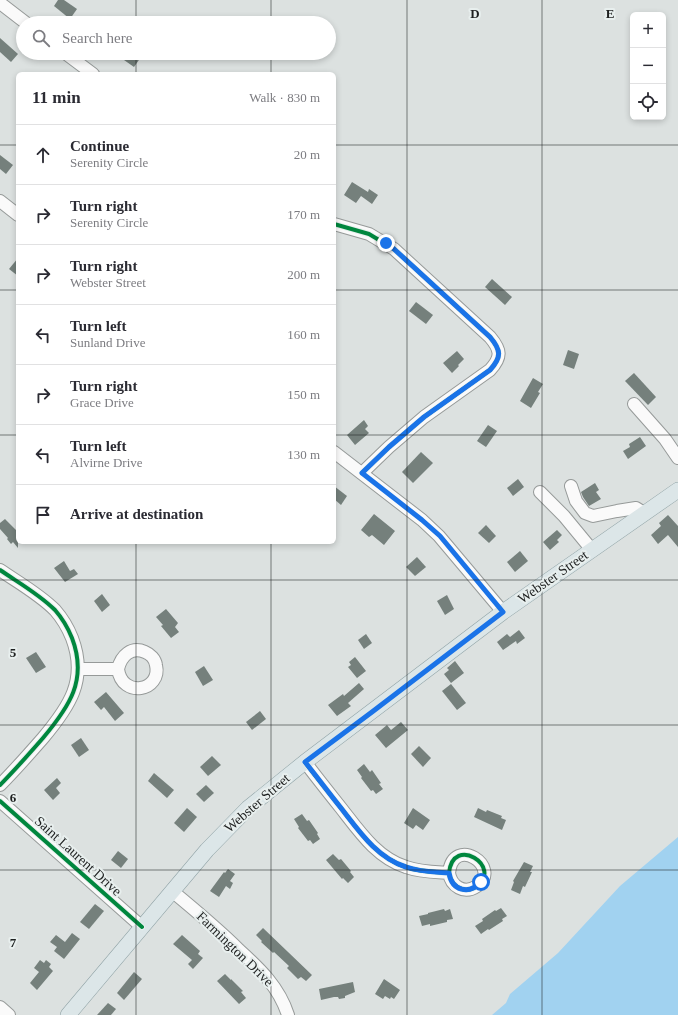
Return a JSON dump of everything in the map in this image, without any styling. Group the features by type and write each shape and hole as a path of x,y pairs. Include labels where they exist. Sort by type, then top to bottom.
{"main road":[{"name":"Webster Street","path":"68,1015 207,850 248,808 305,762 503,612 678,490"}],"street":[{"path":"0,3 17,16"},
{"path":"75,60 90,72"},
{"path":"0,201 16,210"},
{"path":"336,225 369,234 394,249 490,337 498,348 499,353 497,361 490,370 420,421 389,447 362,473"},
{"path":"634,404 665,439 678,458"},
{"path":"336,454 422,520 440,536 503,612"},
{"path":"571,486 576,501 585,513 593,516 617,510 636,508 644,513"},
{"path":"540,492 564,516 592,550"},
{"path":"0,570 41,597 56,611 67,627 75,646 79,669 77,683 70,701 60,717 0,785"},
{"path":"79,669 118,669"},
{"path":"305,762 361,833 381,854 406,868 449,873"},
{"name":"Saint Laurent Drive","path":"0,801 142,927"},
{"name":"Farmington Drive","path":"172,891 220,931 267,976 281,997 288,1015"},
{"path":"0,1008 9,1015"}],"water":[{"path":"678,837 678,1015 492,1015 506,1003 510,994 558,953 620,886"}],"building":[{"path":"58,0 64,0 77,9 72,16 66,16 54,6"},
{"path":"0,38 16,52 16,56 11,62 0,52"},
{"path":"124,60 139,60 134,67"},
{"path":"0,155 13,165 6,174 0,169"},
{"path":"352,182 368,192 369,189 378,195 372,204 361,196 356,203 344,195"},
{"path":"16,260 16,274 9,269"},
{"path":"492,279 512,297 505,305 485,287"},
{"path":"416,302 433,315 426,324 409,311"},
{"path":"568,350 579,354 574,369 563,365"},
{"path":"457,351 464,359 452,373 443,363"},
{"path":"634,373 656,397 648,405 625,381"},
{"path":"533,378 543,384 538,392 540,393 531,408 520,401"},
{"path":"364,420 368,426 365,429 369,433 355,445 347,435"},
{"path":"488,425 497,431 486,447 477,441"},
{"path":"640,437 646,446 628,459 623,451 630,447 629,444"},
{"path":"421,452 433,463 413,483 402,472"},
{"path":"518,479 524,487 513,496 507,488"},
{"path":"595,483 599,490 596,492 601,499 589,506 581,492"},
{"path":"336,488 347,496 341,505 336,501"},
{"path":"374,514 395,531 384,545 372,535 369,537 361,530"},
{"path":"668,515 678,526 678,547 668,535 658,544 651,535 661,526 659,523"},
{"path":"5,519 16,530 16,544 18,544 18,548 13,542 11,544 7,539 8,538 0,529 0,523"},
{"path":"486,525 496,536 489,543 478,533"},
{"path":"557,530 562,535 557,540 559,542 550,550 543,542"},
{"path":"520,551 528,561 515,572 507,562"},
{"path":"417,557 426,567 415,576 406,567"},
{"path":"64,561 70,571 74,569 78,574 65,582 54,568"},
{"path":"102,594 110,605 102,612 94,601"},
{"path":"447,595 454,609 445,615 437,601"},
{"path":"166,609 178,623 175,627 179,632 171,638 156,617"},
{"path":"519,630 525,638 517,644 516,641 503,650 497,642 507,634 510,637"},
{"path":"366,634 372,643 364,649 358,640"},
{"path":"36,652 46,667 36,673 26,658"},
{"path":"355,657 366,671 357,678 348,667 351,665 349,662"},
{"path":"455,661 464,673 451,683 444,674 449,670 447,668"},
{"path":"204,666 213,680 203,686 195,672"},
{"path":"359,683 364,689 348,703 351,706 337,716 328,705 343,694 344,696"},
{"path":"451,684 466,703 457,710 442,691"},
{"path":"106,692 124,713 115,721 104,707 101,710 94,702"},
{"path":"260,711 266,719 252,730 246,722"},
{"path":"401,722 408,730 386,748 375,735 387,725 391,730"},
{"path":"81,738 89,750 79,757 71,745"},
{"path":"419,746 431,758 423,767 411,754"},
{"path":"212,756 221,765 208,776 200,767"},
{"path":"364,764 370,772 372,770 381,783 379,784 383,789 376,794 373,790 371,791 357,770"},
{"path":"154,773 174,790 167,798 148,781"},
{"path":"57,778 61,783 56,788 60,793 53,800 44,790"},
{"path":"206,785 214,793 204,802 196,794"},
{"path":"187,808 197,817 184,832 174,823"},
{"path":"413,808 430,820 423,830 416,825 413,829 404,823"},
{"path":"478,808 486,812 487,810 502,816 501,818 506,820 502,830 474,817"},
{"path":"302,814 307,821 309,820 318,833 317,834 320,839 313,844 310,840 308,841 298,828 299,827 294,819"},
{"path":"118,851 128,859 121,868 111,860"},
{"path":"333,854 339,860 341,859 351,871 350,872 354,877 348,883 343,878 342,879 326,860"},
{"path":"524,862 533,866 530,872 532,872 520,894 511,890 513,881"},
{"path":"228,869 235,874 230,881 233,883 230,889 226,886 219,897 210,891"},
{"path":"95,904 104,911 89,929 80,922"},
{"path":"501,908 507,916 502,919 503,921 481,934 475,926 495,910 496,911"},
{"path":"444,909 445,911 450,909 453,919 430,926 430,924 422,926 419,916"},
{"path":"263,928 312,975 306,981 301,977 298,979 287,968 289,966 261,942 262,941 256,935"},
{"path":"72,933 80,939 64,959 54,951 57,947 50,942 56,935 65,942"},
{"path":"182,935 200,951 198,954 203,958 193,969 188,964 192,960 173,944"},
{"path":"40,960 44,963 46,960 51,964 49,967 53,971 37,990 30,983 39,972 34,968"},
{"path":"134,972 142,979 124,1000 117,993"},
{"path":"225,974 243,991 241,992 246,998 239,1004 217,981"},
{"path":"384,979 400,990 394,999 391,997 390,999 385,996 383,999 375,994"},
{"path":"353,982 355,992 345,996 345,998 339,999 338,997 334,997 321,1000 319,989"},
{"path":"108,1003 116,1009 111,1015 97,1015"}],"cycle path":[{"path":"336,225 369,234 394,249 490,337 499,354 497,361 490,370 424,417 362,473"},
{"path":"0,570 36,594 58,613 65,623 72,638 78,667 77,680 73,692 61,715 17,768 0,785"},
{"path":"305,762 369,843 386,857 411,869 427,872 449,873 450,878 455,885 459,888 467,890 477,886 483,878 484,870 481,863 466,855 459,856 452,862 449,873"},
{"path":"0,801 142,927"}],"route":[{"path":"386,243 490,337 498,348 499,353 497,361 490,370 424,417 362,473 440,536 503,612 305,762 361,833 381,854 406,868 449,873 452,883 462,889 472,889 481,882"}]}
